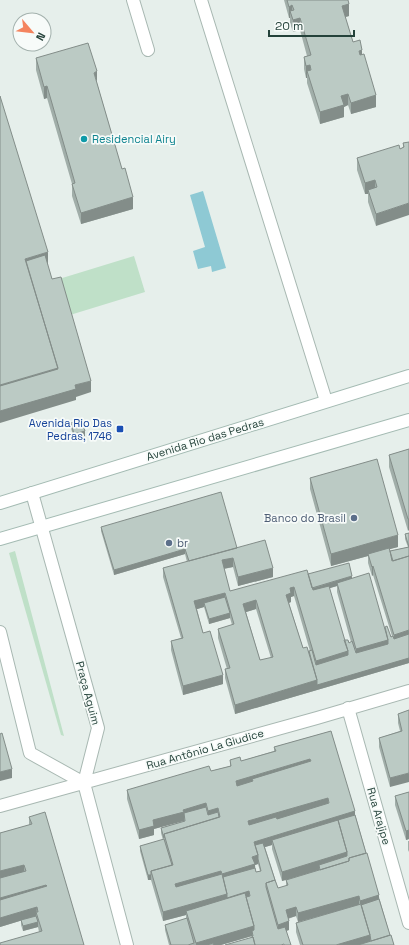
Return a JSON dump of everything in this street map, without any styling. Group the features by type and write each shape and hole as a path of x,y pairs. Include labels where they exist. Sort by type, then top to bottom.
{"street":[{"path":"133,0 148,50"},
{"path":"201,0 326,401"},
{"name":"Avenida Rio das Pedras","path":"0,503 409,376"},
{"path":"0,539 409,420"},
{"name":"Praça Aguim","path":"32,493 98,728 84,783"},
{"path":"0,632 30,753 84,783 127,945"},
{"name":"Rua Antônio La Giudice","path":"0,806 409,691"},
{"name":"Rua Arajipe","path":"348,708 409,923"}],"green space":[{"path":"134,256 145,292 70,315 59,279"},
{"path":"15,551 64,736 61,735 9,553"}],"water":[{"path":"203,191 226,268 212,272 211,266 198,269 193,251 205,247 190,195"}],"building":[{"path":"287,0 348,0 349,4 342,6 353,42 360,40 362,50 359,51 360,55 364,54 376,95 351,103 348,94 341,96 344,105 320,112 307,71 311,70 310,65 306,66 304,57 311,55 300,18 293,20 290,11 294,10 292,5 289,7"},
{"name":"Residencial Airy","path":"88,43 97,71 94,73 122,169 125,168 133,197 81,213 72,184 75,183 47,86 44,87 36,58"},
{"path":"0,96 48,252 25,259 58,368 0,385"},
{"path":"409,142 409,203 376,214 368,190 377,187 375,180 365,183 357,158 399,145 400,149 404,147 403,143"},
{"path":"45,255 52,279 61,277 91,381 75,385 76,389 0,411 0,386 58,369 26,261"},
{"path":"81,420 85,431 74,434 71,423"},
{"path":"409,449 409,519 408,519 389,455"},
{"name":"Banco do Brasil","path":"377,459 398,535 331,554 310,478"},
{"name":"br","path":"221,492 237,548 189,561 185,549 114,570 101,527"},
{"path":"409,533 409,547 405,534"},
{"path":"265,540 273,568 238,577 233,558 222,560 230,591 307,570 313,590 329,586 348,651 316,661 294,587 290,588 291,593 286,595 303,648 307,647 317,680 235,705 225,669 230,668 218,629 234,624 225,593 194,601 203,633 210,631 223,675 183,686 171,641 183,638 163,568","holes":["256,600 273,657 260,660 243,604"]},
{"path":"409,547 409,556 392,561 390,551"},
{"path":"389,548 393,561 409,556 409,630 394,635 368,554"},
{"path":"349,563 352,576 312,588 308,574"},
{"path":"369,573 388,640 356,649 337,583"},
{"path":"225,597 230,613 209,619 204,603"},
{"path":"387,626 391,637 393,636 394,639 409,634 409,658 317,685 309,651 312,650 316,665 348,655 344,640 348,640 349,643 352,641 356,653 388,644 385,627"},
{"path":"409,710 409,773 390,778 379,738 402,731 398,714"},
{"path":"331,731 355,811 254,842 258,855 252,857 255,864 222,874 227,894 163,912 151,871 173,865 164,834 220,817 218,808 208,811 206,803 183,810 184,812 153,820 154,826 139,830 127,790 209,766 211,771 231,766 230,760 240,757 241,761 276,751 274,747","holes":["310,759 311,761 252,779 253,781 237,786 236,781","328,798 329,803 277,819 276,817 249,825 248,821","221,871 222,874 176,887 175,884"]},
{"path":"2,733 12,769 0,772 0,734"},
{"path":"409,792 409,830 406,831 395,796"},
{"path":"206,807 208,815 218,812 219,817 164,834 164,838 161,828 185,821 184,813"},
{"path":"45,812 84,945 0,945 0,943 42,931 36,912 38,912 37,907 0,918 0,900 47,886 46,885 0,898 0,878 26,871 24,865 0,871 0,833 32,824 29,817"},
{"path":"355,815 366,853 349,858 349,861 320,870 319,865 347,856 338,820"},
{"path":"338,820 347,852 282,872 272,840"},
{"path":"164,839 172,865 151,871 151,875 148,875 140,846"},
{"path":"263,843 275,880 266,883 266,887 278,929 285,927 291,945 255,945 252,937 254,926 246,897 250,896 249,891 227,898 223,877 255,868 256,872 261,871 255,845"},
{"path":"367,853 379,895 360,901 359,896 298,913 296,907 286,910 289,921 278,925 266,883 275,880 278,888 288,885 286,880 349,861 349,858"},
{"path":"245,893 254,926 196,943 186,911"},
{"path":"379,899 390,935 371,941 361,905"},
{"path":"361,904 370,935 336,945 303,945 296,923"},
{"path":"36,916 38,922 23,926 21,920"},
{"path":"187,918 194,943 188,945 171,945 165,925"},
{"path":"391,935 394,945 358,945"},
{"path":"253,937 255,945 225,945"}],"place":[{"name":"Residencial Airy","path":"84,139"},
{"name":"Avenida Rio Das Pedras, 1746","path":"120,429"},
{"name":"Banco do Brasil","path":"354,518"},
{"name":"br","path":"169,543"}]}
